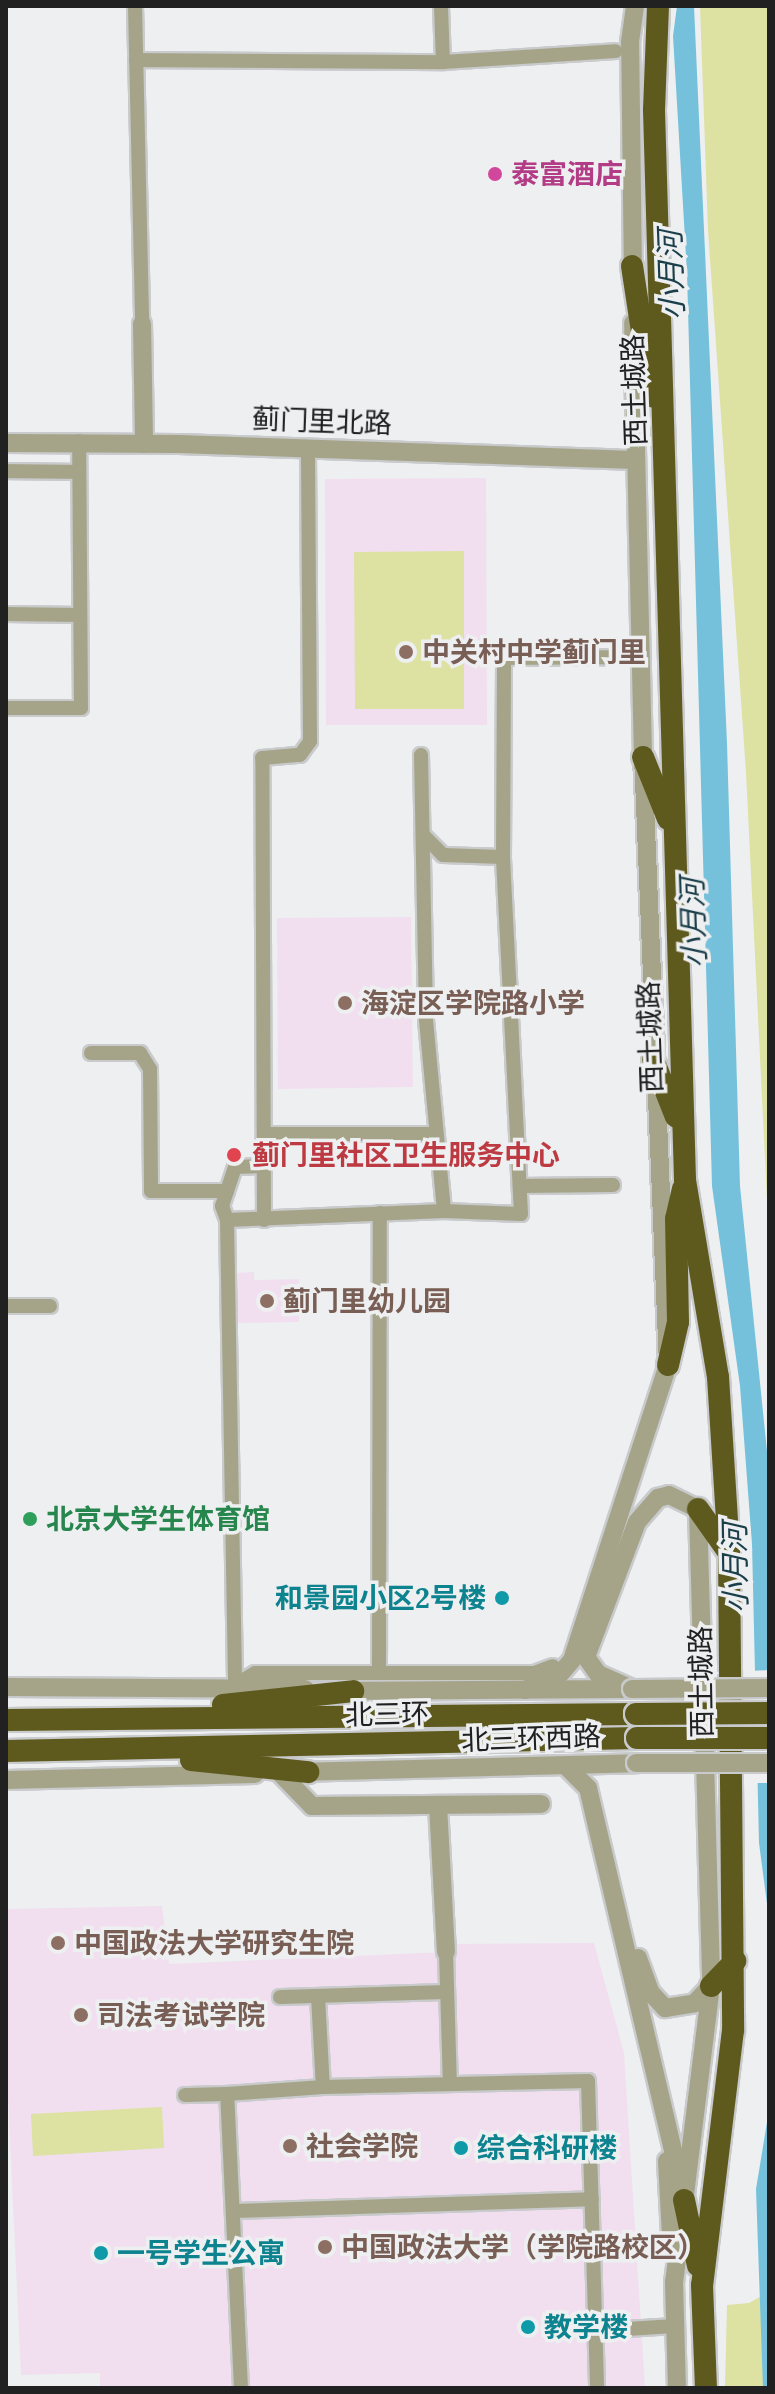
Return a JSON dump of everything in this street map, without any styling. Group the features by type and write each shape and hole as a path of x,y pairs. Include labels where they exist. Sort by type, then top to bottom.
{"highway":[{"name":"西土城路","path":"658,6 654,110 685,1180 718,1377 729,1552 735,1961 733,2030 702,2285"},
{"path":"632,266 667,487"},
{"path":"643,757 674,832"},
{"path":"653,1059 683,1133"},
{"path":"668,1365 678,1322 676,1219 685,1180"},
{"path":"698,1509 729,1552"},
{"path":"92,1719 353,1691"},
{"name":"北三环","path":"6,1720 769,1713"},
{"name":"北三环","path":"6,1751 769,1738"},
{"path":"90,1751 308,1772"},
{"path":"711,1986 735,1961"},
{"path":"684,2200 702,2285 706,2388"}],"street":[{"path":"135,6 144,444"},
{"path":"441,6 443,62"},
{"name":"西土城路","path":"635,6 630,42 635,460 653,1059 668,1365"},
{"path":"136,60 443,62 616,51"},
{"path":"6,708 81,708 79,441"},
{"name":"蓟门里北路","path":"6,443 144,444 635,460"},
{"path":"264,1220 262,758 300,755 310,741 308,449"},
{"path":"6,471 79,472"},
{"path":"6,614 80,615"},
{"path":"227,1220 444,1211 521,1214 503,857 504,658 640,657"},
{"path":"421,755 426,1020 444,1211"},
{"path":"423,835 443,855 503,857"},
{"path":"91,1053 140,1053 150,1069 151,1191 227,1191"},
{"path":"264,1134 436,1134"},
{"path":"264,1166 235,1167 222,1206 227,1220 235,1685 255,1673 534,1673 553,1666"},
{"path":"520,1186 613,1185"},
{"path":"379,1671 380,1213"},
{"path":"6,1306 50,1306"},
{"path":"525,1690 560,1674 572,1660 668,1365"},
{"path":"632,1689 589,1668 586,1657 593,1635 637,1522 658,1498 669,1495 698,1509"},
{"name":"西土城路","path":"677,2388 674,2282 711,1986 698,1509"},
{"name":"北三环西路","path":"6,1687 235,1685 353,1691 769,1688"},
{"name":"北三环西路","path":"6,1780 636,1763 769,1763"},
{"path":"607,1765 597,1778 597,1792 643,1977 665,2008 695,2003 711,1986"},
{"path":"566,1766 588,1788 631,1977 663,2090 684,2200"},
{"path":"280,1773 312,1806 541,1804"},
{"path":"438,1805 450,2083"},
{"path":"280,1997 447,1992"},
{"path":"318,1996 323,2087"},
{"path":"185,2095 323,2087 588,2081 597,2388"},
{"path":"663,2090 674,2282"},
{"path":"227,2094 235,2211 241,2388"},
{"path":"235,2211 592,2199"},
{"path":"595,2331 675,2326"}],"shaded area":[{"name":"中关村中学蓟门里","path":"486,478 487,725 326,725 325,479"},
{"name":"海淀区学院路小学","path":"411,917 413,1087 278,1089 277,918"},
{"name":"蓟门里幼儿园","path":"254,1272 254,1280 299,1279 299,1322 235,1323 235,1273"},
{"name":"中国政法大学（学院路校区）","path":"162,1906 169,1964 446,1952 455,1944 594,1943 624,2053 645,2388 100,2388 100,2373 21,2375 6,2055 6,1909"}],"green space":[{"path":"700,6 769,6 769,1240 746,772 708,230"},
{"path":"464,551 464,709 355,709 354,552"},
{"path":"162,2107 164,2148 33,2156 31,2114"},
{"path":"769,2292 769,2388 725,2388 727,2305 749,2303"}],"water":[{"path":"677,6 694,6 727,743 740,1186 769,1471 769,1919 759,1843 752,1544 740,1386 712,1186 687,273 673,36"},
{"path":"769,2110 769,2388 763,2388 756,2189"}],"pier":[{"path":"769,1670 769,1783 753,1783 751,1671"}],"place":[{"name":"泰富酒店","path":"495,174"},
{"name":"中关村中学蓟门里","path":"406,652"},
{"name":"海淀区学院路小学","path":"345,1003"},
{"name":"蓟门里社区卫生服务中心","path":"234,1155"},
{"name":"蓟门里幼儿园","path":"267,1301"},
{"name":"北京大学生体育馆","path":"30,1519"},
{"name":"和景园小区2号楼","path":"502,1598"},
{"name":"中国政法大学研究生院","path":"58,1943"},
{"name":"司法考试学院","path":"81,2015"},
{"name":"社会学院","path":"290,2146"},
{"name":"综合科研楼","path":"461,2148"},
{"name":"中国政法大学（学院路校区）","path":"325,2247"},
{"name":"一号学生公寓","path":"101,2253"},
{"name":"教学楼","path":"528,2327"}],"water label":[{"name":"小月河","path":"671,275"},
{"name":"小月河","path":"693,923"},
{"name":"小月河","path":"735,1568"}]}
